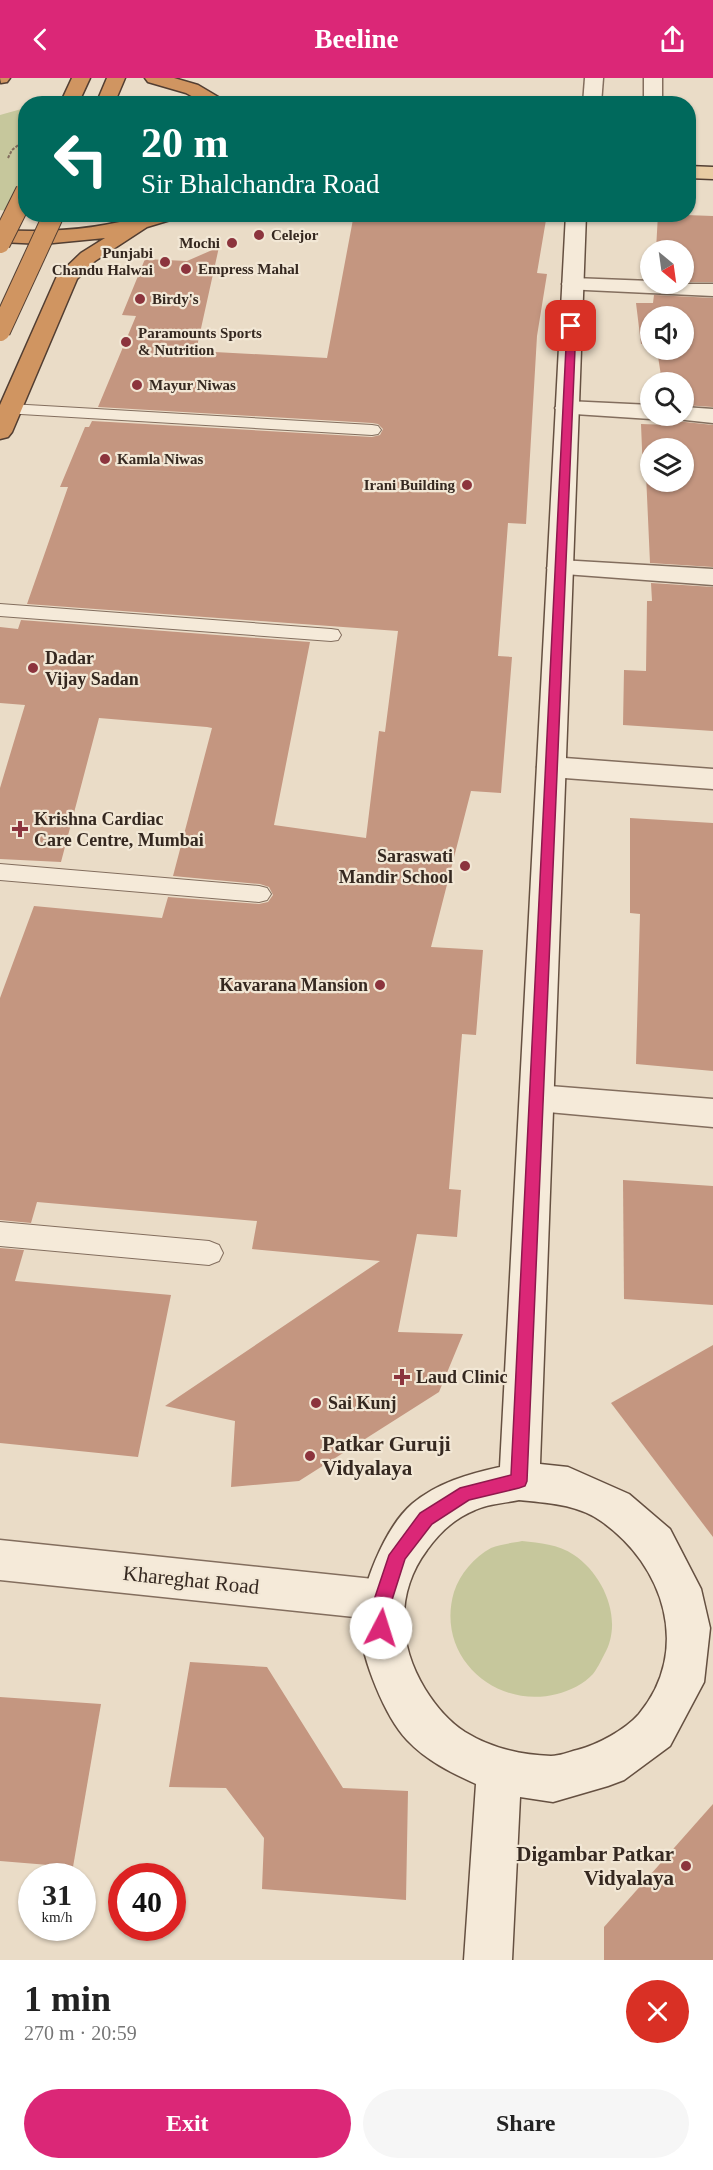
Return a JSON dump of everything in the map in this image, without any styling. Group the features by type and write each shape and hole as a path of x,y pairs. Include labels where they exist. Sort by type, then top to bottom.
{"highway":[{"path":"73,96 81,78"},
{"path":"108,96 116,78"},
{"path":"154,78 189,83 209,96"},
{"path":"0,243 18,207"},
{"path":"0,331 50,222"},
{"path":"0,236 21,238 81,236 147,222"},
{"path":"0,432 68,276 88,257 139,225"}],"main road":[{"path":"696,172 713,173"},
{"path":"696,189 713,190"}],"street":[{"path":"592,96 594,78"},
{"path":"653,78 653,96"},
{"path":"519,1481 576,222"},
{"path":"573,284 713,290"},
{"path":"567,408 640,411"},
{"path":"694,415 713,416"},
{"path":"560,568 713,577"},
{"path":"551,767 713,779"},
{"path":"537,1098 713,1113"},
{"path":"519,1481 568,1486 615,1508 654,1543 701,1629 682,1682 654,1730 608,1764 553,1779 499,1772 448,1747 422,1723 393,1677 381,1628 383,1600 398,1555 426,1518 466,1493 519,1481"},
{"name":"Khareghat Road","path":"0,1560 383,1600"},
{"path":"488,1960 499,1772"}],"lane":[{"path":"10,409 372,430"},
{"path":"0,610 331,635"},
{"path":"0,872 259,894"},
{"path":"0,1234 209,1252"}],"green space":[{"path":"18,110 18,213 0,210 0,115"},
{"path":"522,1541 562,1548 574,1555 594,1574 608,1600 612,1628 610,1642 603,1657 589,1678 557,1694 534,1697 512,1694 492,1686 475,1673 462,1657 453,1637 450,1615 454,1592 464,1573 473,1561 491,1548"}],"building":[{"path":"696,215 713,216 713,282 694,282 694,240 657,240 658,222 696,222"},
{"path":"352,222 546,222 537,273 547,274 537,336 526,524 508,523 498,656 512,657 501,793 471,791 431,947 483,950 476,1035 462,1034 449,1189 461,1190 457,1237 417,1234 398,1332 463,1334 439,1392 299,1481 231,1487 235,1421 165,1406 380,1261 252,1249 257,1221 37,1202 31,1223 0,1220 0,998 34,906 162,918 168,897 259,904 268,902 273,895 269,887 260,884 173,876 212,728 207,727 99,718 61,862 0,859 0,788 25,705 0,703 0,627 18,629 21,620 310,642 274,825 366,838 379,731 385,732 398,631 27,604 68,487 60,487 85,427 89,427 92,421 372,437 380,435 383,429 378,424 372,423 98,407 136,316 122,315 145,259 187,261 219,247 196,351 327,358"},
{"path":"654,295 713,298 713,407 694,406 694,372 660,372 659,360 694,360 694,306 640,306 640,336 636,303 653,303"},
{"path":"694,423 713,425 713,567 650,563 647,492 694,492 694,438 642,438 641,426 694,426"},
{"path":"651,583 713,587 713,731 623,725 624,670 646,671 647,601 652,601"},
{"path":"630,818 713,823 713,1071 636,1064 640,914 630,913"},
{"path":"623,1180 713,1186 713,1305 624,1299"},
{"path":"0,1248 24,1250 15,1281 171,1295 138,1457 0,1443"},
{"path":"713,1345 713,1537 611,1403"},
{"path":"190,1662 267,1667 343,1788 408,1791 406,1900 262,1889 264,1838 226,1788 169,1787"},
{"path":"0,1697 101,1704 74,1863 0,1861"},
{"name":"Digambar Patkar Vidyalaya","path":"713,1804 713,1960 604,1960 604,1927"}],"place":[{"name":"Celejor","path":"259,235"},
{"name":"Mochi","path":"232,243"},
{"name":"Punjabi Chandu Halwai","path":"165,262"},
{"name":"Empress Mahal","path":"186,269"},
{"name":"Birdy's","path":"140,299"},
{"name":"Paramounts Sports & Nutrition","path":"126,342"},
{"name":"Mayur Niwas","path":"137,385"},
{"name":"Kamla Niwas","path":"105,459"},
{"name":"Irani Building","path":"467,485"},
{"name":"Dadar Vijay Sadan","path":"33,668"},
{"name":"Krishna Cardiac Care Centre, Mumbai","path":"20,829"},
{"name":"Saraswati Mandir School","path":"465,866"},
{"name":"Kavarana Mansion","path":"380,985"},
{"name":"Laud Clinic","path":"402,1377"},
{"name":"Sai Kunj","path":"316,1403"},
{"name":"Patkar Guruji Vidyalaya","path":"310,1456"},
{"name":"Digambar Patkar Vidyalaya","path":"686,1866"}],"route":[{"path":"381,1628 383,1600 398,1555 426,1518 466,1493 519,1481 571,326"}]}
